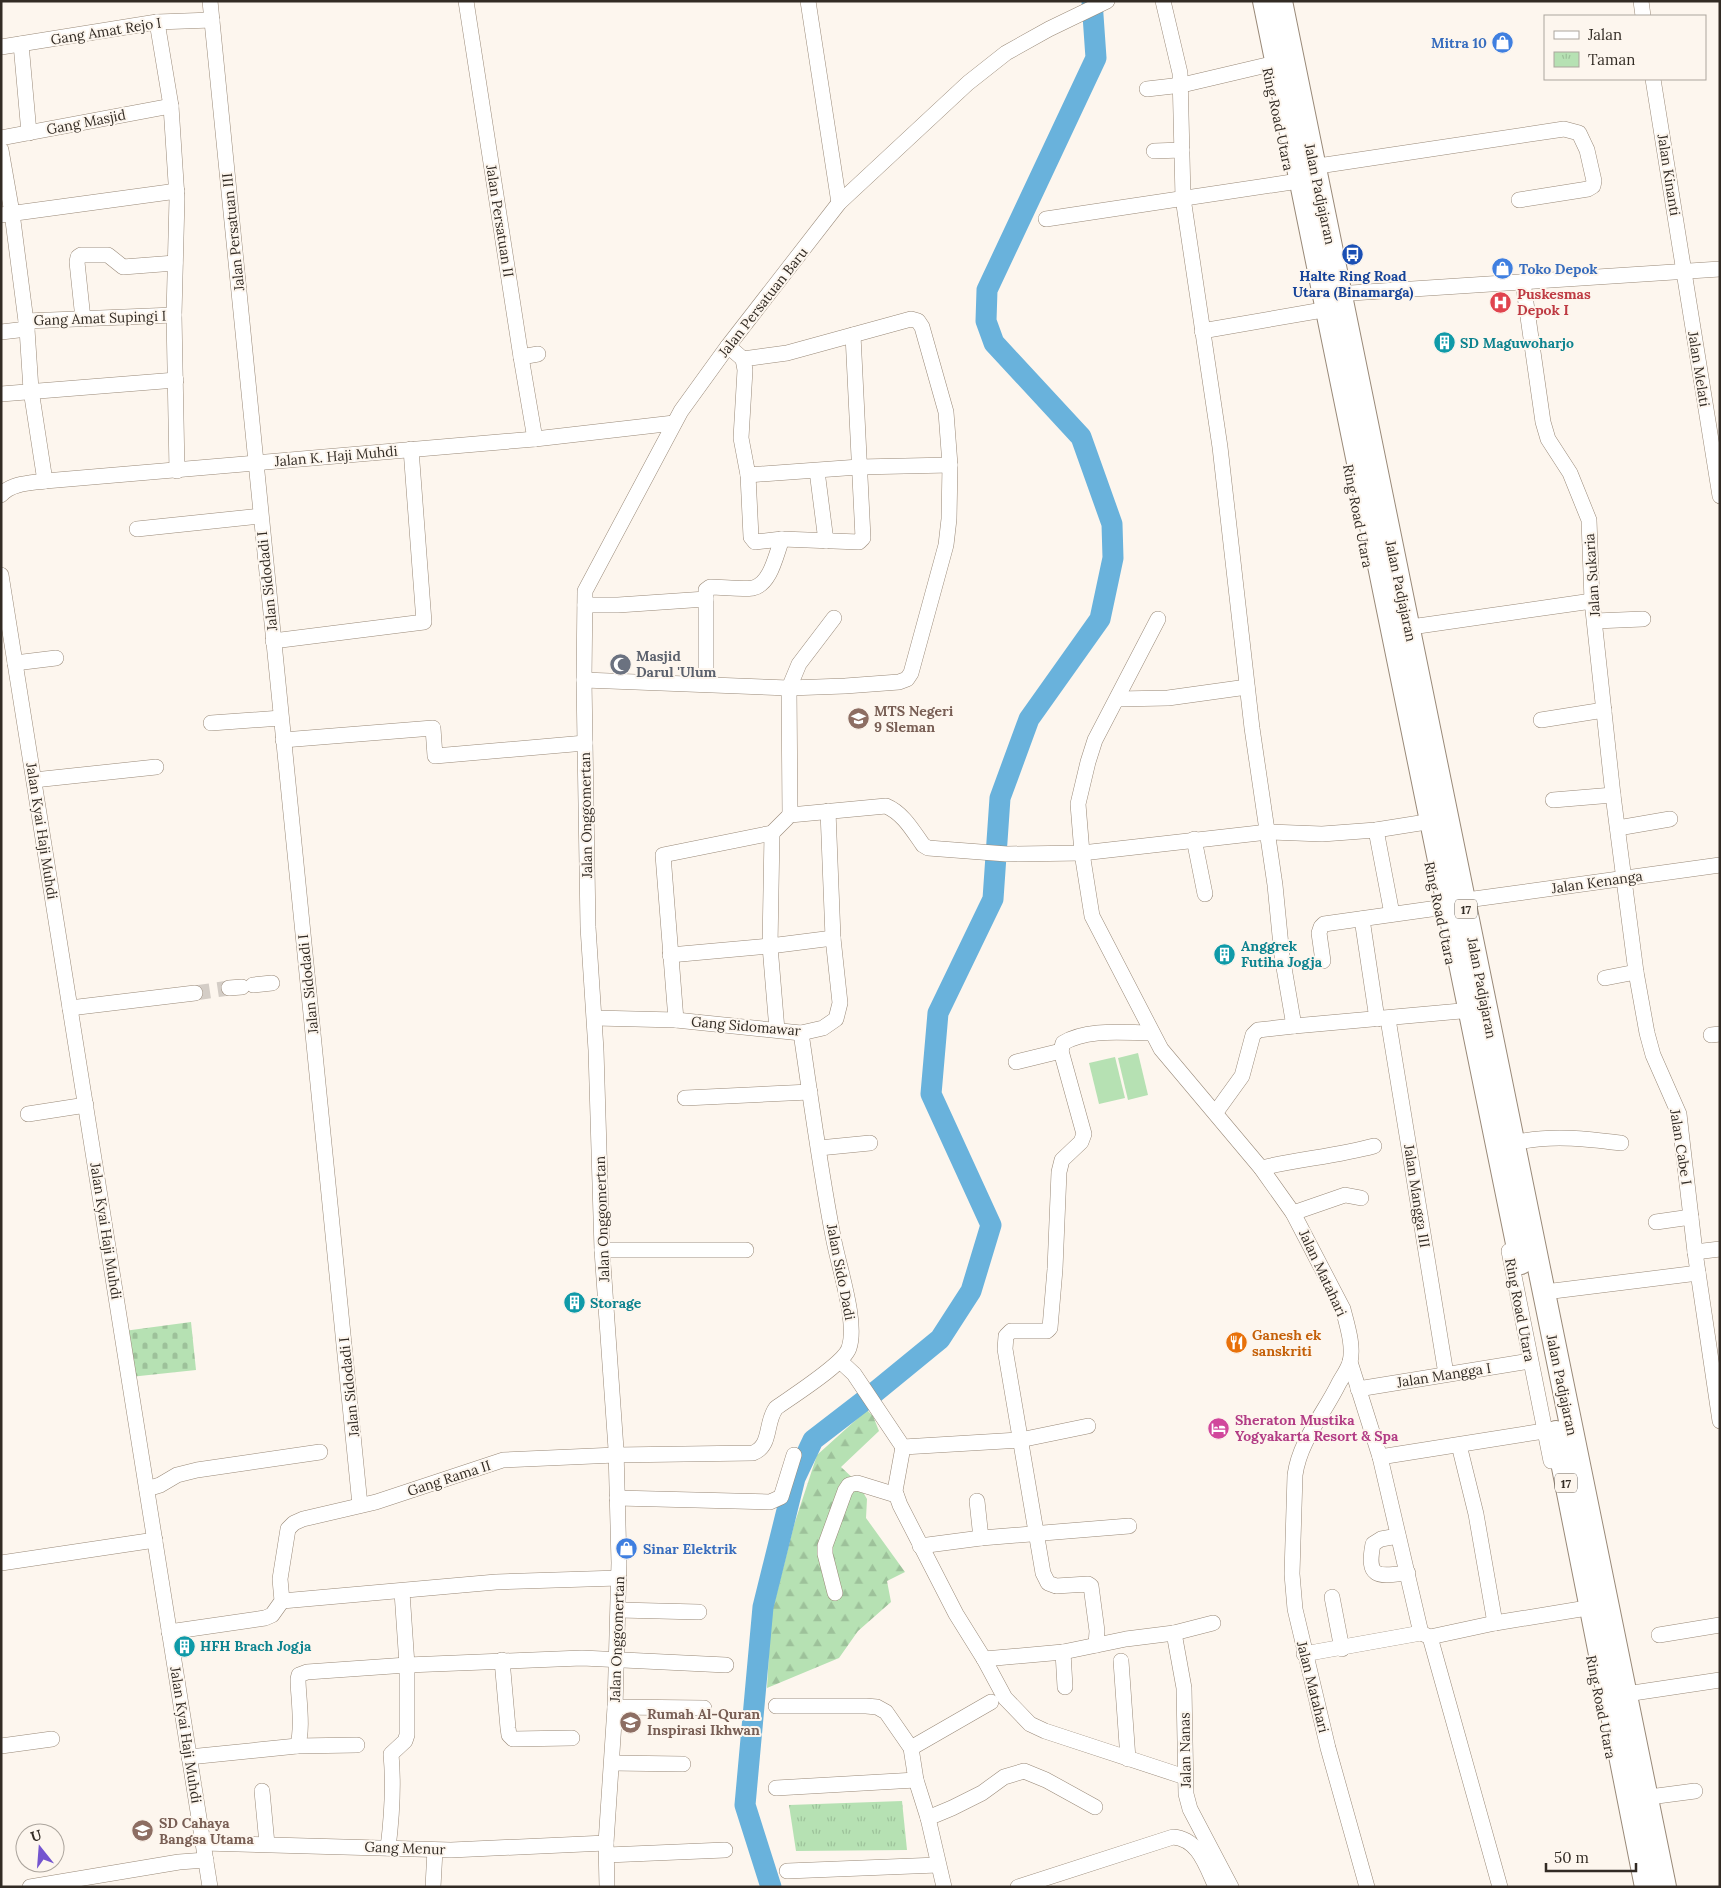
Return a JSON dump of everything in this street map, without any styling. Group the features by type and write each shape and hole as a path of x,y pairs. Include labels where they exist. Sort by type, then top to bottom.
{"highway":[{"name":"Jalan Padjajaran","path":"1264,1 1344,421 1562,1490 1647,1811"},
{"name":"Jalan Padjajaran","path":"1281,1 1359,359 1565,1378 1647,1811 1646,1887"},
{"name":"Jalan Padjajaran","path":"1647,1846 1665,1887"}],"street":[{"name":"Jalan Persatuan III","path":"210,1 256,463"},
{"name":"Jalan Persatuan II","path":"466,1 535,440"},
{"path":"808,1 839,203"},
{"name":"Jalan Persatuan Baru","path":"589,582 674,423 728,346 839,203 968,83 1006,53 1106,1"},
{"path":"1162,1 1182,85 1183,198 1220,447 1247,687 1268,832 1282,956 1294,1026"},
{"name":"Ring Road Utara","path":"1254,1 1317,311 1344,421 1420,823 1492,1144 1530,1361 1544,1431 1562,1490 1581,1609 1618,1792 1621,1802 1647,1811"},
{"path":"1291,1 1351,293 1359,359 1418,626 1442,768 1474,899 1523,1140 1552,1290 1565,1378 1634,1693 1647,1811 1695,1791"},
{"path":"1641,1 1643,15"},
{"name":"Gang Amat Rejo I","path":"1,47 157,22 212,20"},
{"path":"157,22 171,106 177,191 174,315 177,471"},
{"path":"22,44 30,133"},
{"path":"1147,89 1182,85 1267,65"},
{"name":"Jalan Kinanti","path":"1653,80 1684,272"},
{"name":"Gang Masjid","path":"1,138 171,106"},
{"path":"1325,165 1564,129 1579,133 1587,150 1594,181 1592,186 1588,189 1519,200"},
{"path":"1,150 7,214 27,325 31,390 45,481"},
{"path":"1154,151 1182,150"},
{"path":"1046,219 1292,182"},
{"path":"7,214 177,191"},
{"path":"82,319 78,257 82,255 108,256 123,267 175,263"},
{"path":"1351,293 1720,269"},
{"name":"Jalan Melati","path":"1684,272 1720,496"},
{"name":"Jalan Sukaria","path":"1523,282 1545,431 1548,439 1570,473 1588,520 1592,601 1624,878"},
{"path":"1202,331 1317,311"},
{"name":"Gang Amat Supingi I","path":"1,332 27,325 82,319 174,315"},
{"path":"584,680 789,688 899,682 907,679 911,673 946,545 949,519 950,466 946,412 926,335 918,321 911,319 787,353 743,359"},
{"path":"728,346 743,359 746,370 741,438 748,475 752,540 755,542 782,539 859,542 863,538 853,335"},
{"path":"521,357 538,354"},
{"path":"1,394 31,390 176,380"},
{"name":"Jalan K. Haji Muhdi","path":"2,493 21,484 45,481 535,440 674,423"},
{"path":"273,640 424,622 411,449"},
{"name":"Jalan Sidodadi I","path":"256,463 360,1504"},
{"path":"748,475 859,467 950,466"},
{"path":"817,471 826,541"},
{"path":"137,529 260,516"},
{"path":"706,684 706,590 710,587 753,588 762,584 767,577 782,539"},
{"name":"Jalan Kyai Haji Muhdi","path":"1,575 210,1887"},
{"name":"Jalan Onggomertan","path":"589,582 585,591 584,680 588,927 594,1018 602,1250 618,1498 619,1578 615,1707 606,1849 608,1887"},
{"path":"585,605 627,605 706,599"},
{"path":"1418,626 1592,601"},
{"path":"790,815 789,688 799,664 834,618"},
{"path":"1595,621 1643,619"},
{"name":"Jalan Matahari","path":"1158,620 1096,740 1088,762 1078,804 1082,853 1092,916 1161,1049 1216,1112 1261,1168 1293,1213 1343,1309 1351,1346 1350,1362 1297,1460 1292,1574 1295,1609 1304,1654 1367,1887"},
{"path":"15,663 56,658"},
{"path":"1118,699 1168,698 1247,687"},
{"path":"1541,720 1604,710"},
{"path":"210,723 281,718"},
{"path":"283,740 433,728 435,756 585,743"},
{"path":"34,780 156,768"},
{"path":"1553,800 1613,795"},
{"path":"676,1020 664,855 772,833 790,815 886,806 894,809 902,817 923,846 928,848 1007,854 1082,853 1268,832 1322,834 1376,830 1420,823"},
{"name":"Gang Sidomawar","path":"594,1018 676,1020 801,1033 823,1028 836,1019 840,1004 833,938 828,811"},
{"path":"1618,828 1670,819"},
{"path":"1376,830 1392,914"},
{"path":"772,833 770,946 777,1030"},
{"path":"1194,840 1205,894"},
{"name":"Jalan Kenanga","path":"1474,899 1720,865"},
{"name":"Jalan Cabe I","path":"1624,878 1636,972 1647,1033 1658,1069 1679,1114 1695,1252 1720,1421"},
{"path":"1323,961 1319,933 1320,927 1324,924 1438,908"},
{"name":"Jalan Mangga III","path":"1362,919 1382,1019 1446,1374"},
{"path":"670,955 833,938"},
{"path":"1605,978 1636,972"},
{"path":"242,987 272,983"},
{"path":"70,1008 194,993"},
{"path":"1216,1112 1242,1076 1255,1033 1258,1030 1461,1011"},
{"name":"Jalan Sido Dadi","path":"616,1454 727,1454 752,1453 760,1450 765,1442 771,1414 776,1408 840,1361 848,1350 851,1338 851,1322 833,1236 801,1033"},
{"path":"1096,1645 1091,1586 1088,1584 1056,1586 1048,1583 1043,1573 1005,1349 1006,1336 1011,1331 1046,1331 1050,1328 1062,1160 1081,1142 1084,1134 1061,1052 1063,1043 1071,1038 1098,1033 1152,1033"},
{"path":"1016,1062 1061,1052"},
{"path":"685,1098 810,1092"},
{"path":"28,1114 86,1104"},
{"path":"1523,1140 1543,1137 1621,1143"},
{"path":"819,1148 870,1143"},
{"path":"1261,1168 1295,1160 1347,1153 1374,1146"},
{"path":"1293,1213 1345,1195 1361,1198"},
{"path":"1656,1222 1691,1217"},
{"path":"1695,1252 1720,1249"},
{"path":"602,1250 746,1250"},
{"path":"1552,1290 1698,1273"},
{"path":"840,1361 854,1374 903,1447 896,1478 896,1495 920,1546 956,1614 984,1659 1005,1698 1030,1724 1045,1732 1185,1777"},
{"name":"Jalan Mangga I","path":"1358,1389 1530,1361"},
{"path":"1350,1362 1380,1457 1408,1573 1500,1887"},
{"path":"903,1447 1020,1440 1088,1426"},
{"path":"1380,1457 1544,1431"},
{"path":"1459,1445 1476,1514 1495,1623"},
{"path":"146,1489 160,1485 177,1475 197,1470 320,1452"},
{"name":"Gang Rama II","path":"282,1601 280,1579 288,1529 294,1523 303,1519 360,1504 376,1502 504,1460 616,1454"},
{"path":"618,1498 770,1502 781,1497 794,1456"},
{"path":"835,1593 824,1554 825,1546 845,1491 849,1485 857,1483 896,1495"},
{"path":"977,1501 980,1538"},
{"path":"920,1546 980,1538 1129,1526"},
{"path":"1398,1536 1381,1539 1373,1544 1371,1564 1377,1574 1382,1576 1408,1573"},
{"path":"1,1563 155,1540"},
{"path":"169,1632 266,1618 272,1615 282,1601 402,1592 496,1582 619,1578"},
{"path":"388,1848 392,1811 393,1777 391,1754 405,1741 408,1735 402,1592"},
{"path":"1332,1597 1342,1649"},
{"path":"1304,1654 1581,1609"},
{"path":"618,1610 699,1612"},
{"path":"984,1659 1063,1652 1126,1639 1174,1633 1213,1624"},
{"path":"1658,1635 1720,1626"},
{"name":"Jalan Nanas","path":"1174,1633 1184,1688 1186,1794 1190,1809 1231,1887"},
{"path":"1063,1652 1065,1687"},
{"path":"297,1746 300,1735 299,1675 307,1672 502,1660 582,1658 726,1665"},
{"path":"502,1660 509,1735 513,1740 572,1738"},
{"path":"1121,1661 1128,1759"},
{"path":"1634,1693 1720,1680"},
{"path":"911,1748 991,1702"},
{"path":"776,1706 877,1707 886,1712 911,1748 916,1780 928,1818 944,1887"},
{"path":"615,1707 704,1708"},
{"path":"1,1746 52,1740"},
{"path":"189,1757 297,1746 358,1745"},
{"path":"612,1763 683,1764"},
{"path":"928,1818 982,1793 1004,1777 1024,1771 1046,1780 1095,1807"},
{"path":"776,1788 916,1780"},
{"path":"262,1791 267,1844"},
{"path":"1018,1887 1173,1837 1180,1837 1195,1846 1216,1887"},
{"name":"Gang Menur","path":"203,1843 435,1850 725,1850"},
{"path":"433,1887 435,1850"},
{"path":"30,1887 179,1862 206,1860"},
{"path":"787,1871 938,1865"}],"green space":[{"path":"1138,1053 1148,1095 1128,1100 1118,1058"},
{"path":"1115,1057 1125,1098 1099,1104 1089,1063"},
{"path":"191,1322 196,1370 130,1377 124,1331"},
{"path":"867,1410 873,1416 879,1431 841,1467 857,1482 867,1499 866,1518 905,1572 887,1581 891,1602 858,1631 839,1658 767,1688 771,1616 794,1525 817,1455"},
{"path":"902,1801 907,1850 796,1851 789,1805"}],"waterway":[{"path":"771,1887 745,1805 763,1607 795,1478 813,1440 940,1339 971,1291 991,1225 931,1094 938,1013 993,899 1000,798 1029,719 1100,619 1113,558 1112,524 1081,437 994,343 986,321 987,290 1096,58 1092,1"}],"tunnel":[{"path":"195,993 229,988"}],"place":[{"name":"Mitra 10","path":"1503,43"},
{"name":"Halte Ring Road Utara (Binamarga)","path":"1353,254"},
{"name":"Toko Depok","path":"1503,269"},
{"name":"Puskesmas Depok I","path":"1501,302"},
{"name":"SD Maguwoharjo","path":"1444,343"},
{"name":"Masjid Darul 'Ulum","path":"620,664"},
{"name":"MTS Negeri 9 Sleman","path":"858,719"},
{"name":"Anggrek Futiha Jogja","path":"1225,954"},
{"name":"Storage","path":"574,1303"},
{"name":"Ganesh ek sanskriti","path":"1236,1343"},
{"name":"Sheraton Mustika Yogyakarta Resort & Spa","path":"1219,1428"},
{"name":"Sinar Elektrik","path":"627,1549"},
{"name":"HFH Brach Jogja","path":"184,1646"},
{"name":"Rumah Al-Quran Inspirasi Ikhwan","path":"631,1722"},
{"name":"SD Cahaya Bangsa Utama","path":"143,1831"}]}
